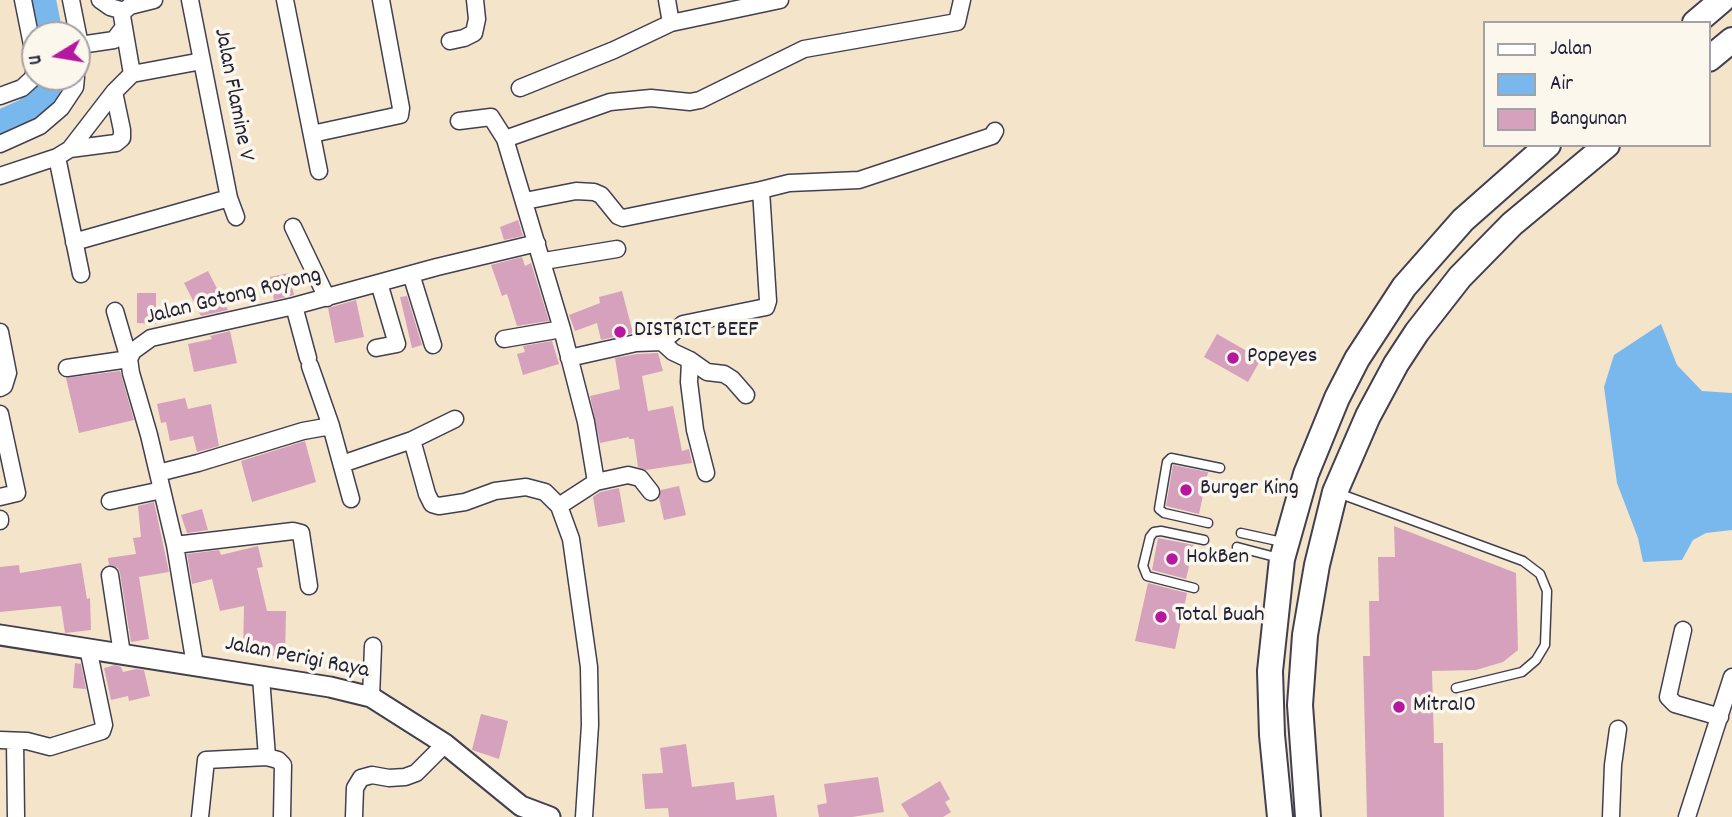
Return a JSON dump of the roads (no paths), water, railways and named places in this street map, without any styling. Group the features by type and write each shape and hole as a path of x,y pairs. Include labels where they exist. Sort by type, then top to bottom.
{"main road":[{"path":"1697,21 1722,0"},
{"path":"1711,57 1732,40"},
{"path":"1280,817 1272,735 1270,671 1284,551 1306,474 1337,398 1377,325 1421,266 1463,220 1546,147"},
{"path":"1308,817 1300,705 1305,635 1317,565 1335,492 1368,416 1403,353 1434,307 1475,260 1512,224 1604,147"}],"street":[{"path":"23,0 27,21"},
{"path":"71,0 75,21"},
{"path":"100,0 110,7 121,26 132,74"},
{"path":"91,40 121,26 130,6 153,0"},
{"name":"Jalan Flamine V","path":"190,0 229,198 236,217"},
{"path":"285,0 319,171"},
{"path":"312,134 400,115 401,108 381,0"},
{"path":"450,41 474,33 477,19 475,0"},
{"path":"667,0 671,23"},
{"path":"520,88 614,50 671,23 780,0"},
{"path":"505,139 610,102 651,98 690,102 700,100 804,49 957,22 962,0"},
{"path":"81,274 74,242 64,153 132,74 202,61"},
{"path":"0,96 21,88"},
{"path":"0,144 40,126 61,108 72,91"},
{"path":"0,176 64,153 116,143 122,138 122,130 114,92"},
{"path":"459,121 491,117 505,139 544,261 586,422 596,482"},
{"path":"525,201 576,191 594,192 601,195 618,216 623,218 789,183 859,180 992,136 995,131"},
{"path":"569,358 636,343 662,342 683,324 766,307 768,301 761,190"},
{"name":"Jalan Flamine V","path":"74,242 229,198"},
{"path":"293,227 327,298"},
{"name":"Jalan Gotong Royong","path":"195,665 175,545 129,359 133,351 151,338 327,298 537,243"},
{"path":"544,261 617,249"},
{"path":"411,274 433,345"},
{"path":"376,348 397,344 379,283"},
{"path":"294,306 351,499"},
{"path":"67,368 129,359 115,311"},
{"path":"504,339 562,329"},
{"path":"0,332 8,373 3,384"},
{"path":"662,342 673,352 707,372 724,374 732,379 746,395"},
{"path":"690,360 689,382 695,430 706,473"},
{"path":"0,414 17,493 0,496"},
{"path":"342,464 412,440 455,419"},
{"path":"158,472 198,463 303,431 331,426"},
{"path":"412,440 432,504 439,506 465,502 495,491 526,487 545,492 559,506 571,539 589,667 590,725 584,817"},
{"path":"559,506 596,482 628,475 640,478 651,492"},
{"path":"110,500 162,490"},
{"path":"175,545 293,531 301,533 309,586"},
{"path":"110,575 122,654"},
{"path":"1684,630 1668,697 1675,704 1720,717"},
{"name":"Jalan Perigi Raya","path":"0,635 330,687 371,696 445,744 522,806 548,817"},
{"path":"371,696 373,646"},
{"path":"16,817 8,741 27,741 50,747 102,731 104,725 88,648"},
{"path":"261,677 267,757"},
{"path":"1687,817 1732,677"},
{"path":"1611,817 1613,765 1618,729"},
{"path":"354,817 355,788 361,778 372,775 405,778 416,773 445,744"},
{"path":"201,817 206,760 267,757 278,760 283,765 282,817"}],"lane":[{"path":"1208,523 1164,513 1159,509 1167,462 1171,458 1220,468"},
{"path":"1335,492 1523,561 1540,574 1546,591 1545,645 1536,660 1522,672 1456,688"},
{"path":"1194,588 1147,576 1143,566 1150,537 1154,532 1204,540"},
{"path":"1241,533 1284,551"},
{"path":"1237,547 1284,551"}],"water":[{"path":"1661,324 1677,365 1702,391 1732,393 1732,530 1706,533 1693,540 1682,560 1643,562 1638,538 1617,483 1604,387 1614,355"}],"waterway":[{"path":"43,0 47,21"},
{"path":"0,123 27,111 47,91"}],"place":[{"name":"DISTRICT BEEF","path":"620,332"},
{"name":"Popeyes","path":"1233,358"},
{"name":"Burger King","path":"1186,490"},
{"name":"HokBen","path":"1172,559"},
{"name":"Total Buah","path":"1161,617"},
{"name":"Mitra10","path":"1399,707"}]}
